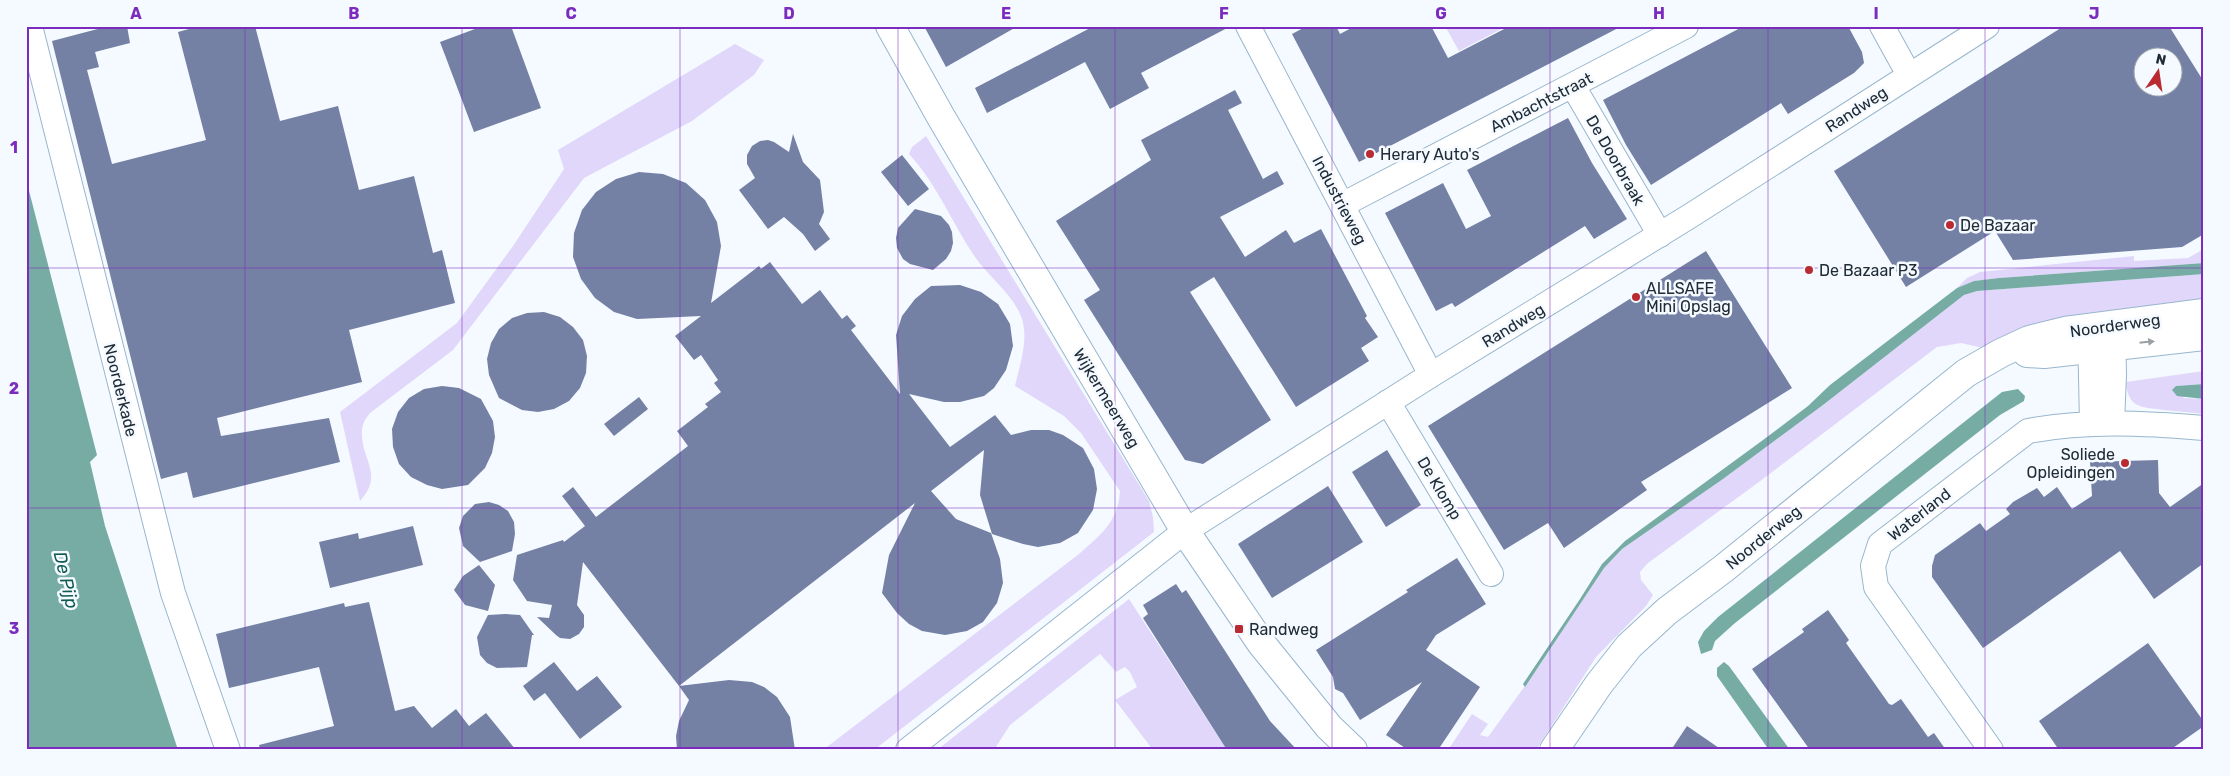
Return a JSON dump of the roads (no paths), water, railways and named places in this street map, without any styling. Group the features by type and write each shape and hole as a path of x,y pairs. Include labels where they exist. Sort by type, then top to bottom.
{"main road":[{"name":"Wijkermeerweg","path":"890,26 946,125 1185,531 1261,642 1329,727 1353,750"},
{"name":"Noorderweg","path":"1554,750 1598,684 1629,646 1667,611 1723,569 1966,374 2001,353 2044,354 2102,337 2204,312"},
{"name":"Noorderweg","path":"2102,337 2204,336"}],"street":[{"name":"Noorderkade","path":"30,26 173,593 228,750"},
{"name":"Industrieweg","path":"1248,26 1431,375"},
{"name":"Ambachtstraat","path":"1342,205 1686,26"},
{"path":"1882,26 1909,75"},
{"name":"Randweg","path":"908,750 1185,531 1431,375 1660,235 1987,26"},
{"name":"De Doorbraak","path":"1573,86 1660,235"},
{"path":"2102,337 2102,424"},
{"name":"De Klomp","path":"1388,402 1491,574"},
{"name":"Waterland","path":"1991,750 1876,587 1874,566 1880,544 2028,431 2056,426 2102,424 2204,428"}],"water":[{"name":"De Pijp","path":"26,179 97,455 90,462 105,526 178,750 26,750"},
{"path":"2204,263 2204,274 1977,291 1964,295 1823,405 1723,479 1622,549 1604,568 1525,687 1523,684 1602,564 1625,541 1808,406 1830,385 1957,288 1974,281 1999,278"},
{"path":"2204,384 2204,399 2177,396 2172,390 2176,386"},
{"path":"2018,389 2025,396 2024,401 2000,415 1735,623 1715,641 1712,650 1701,654 1698,642 1704,631 1718,617 2002,392"},
{"path":"1724,662 1729,666 1790,750 1769,750 1717,676 1717,668"}],"place":[{"name":"Herary Auto's","path":"1370,154"},
{"name":"De Bazaar","path":"1950,225"},
{"name":"De Bazaar P3","path":"1809,270"},
{"name":"ALLSAFE Mini Opslag","path":"1636,297"},
{"name":"Soliede Opleidingen","path":"2125,463"},
{"name":"Randweg","path":"1239,629"}]}
